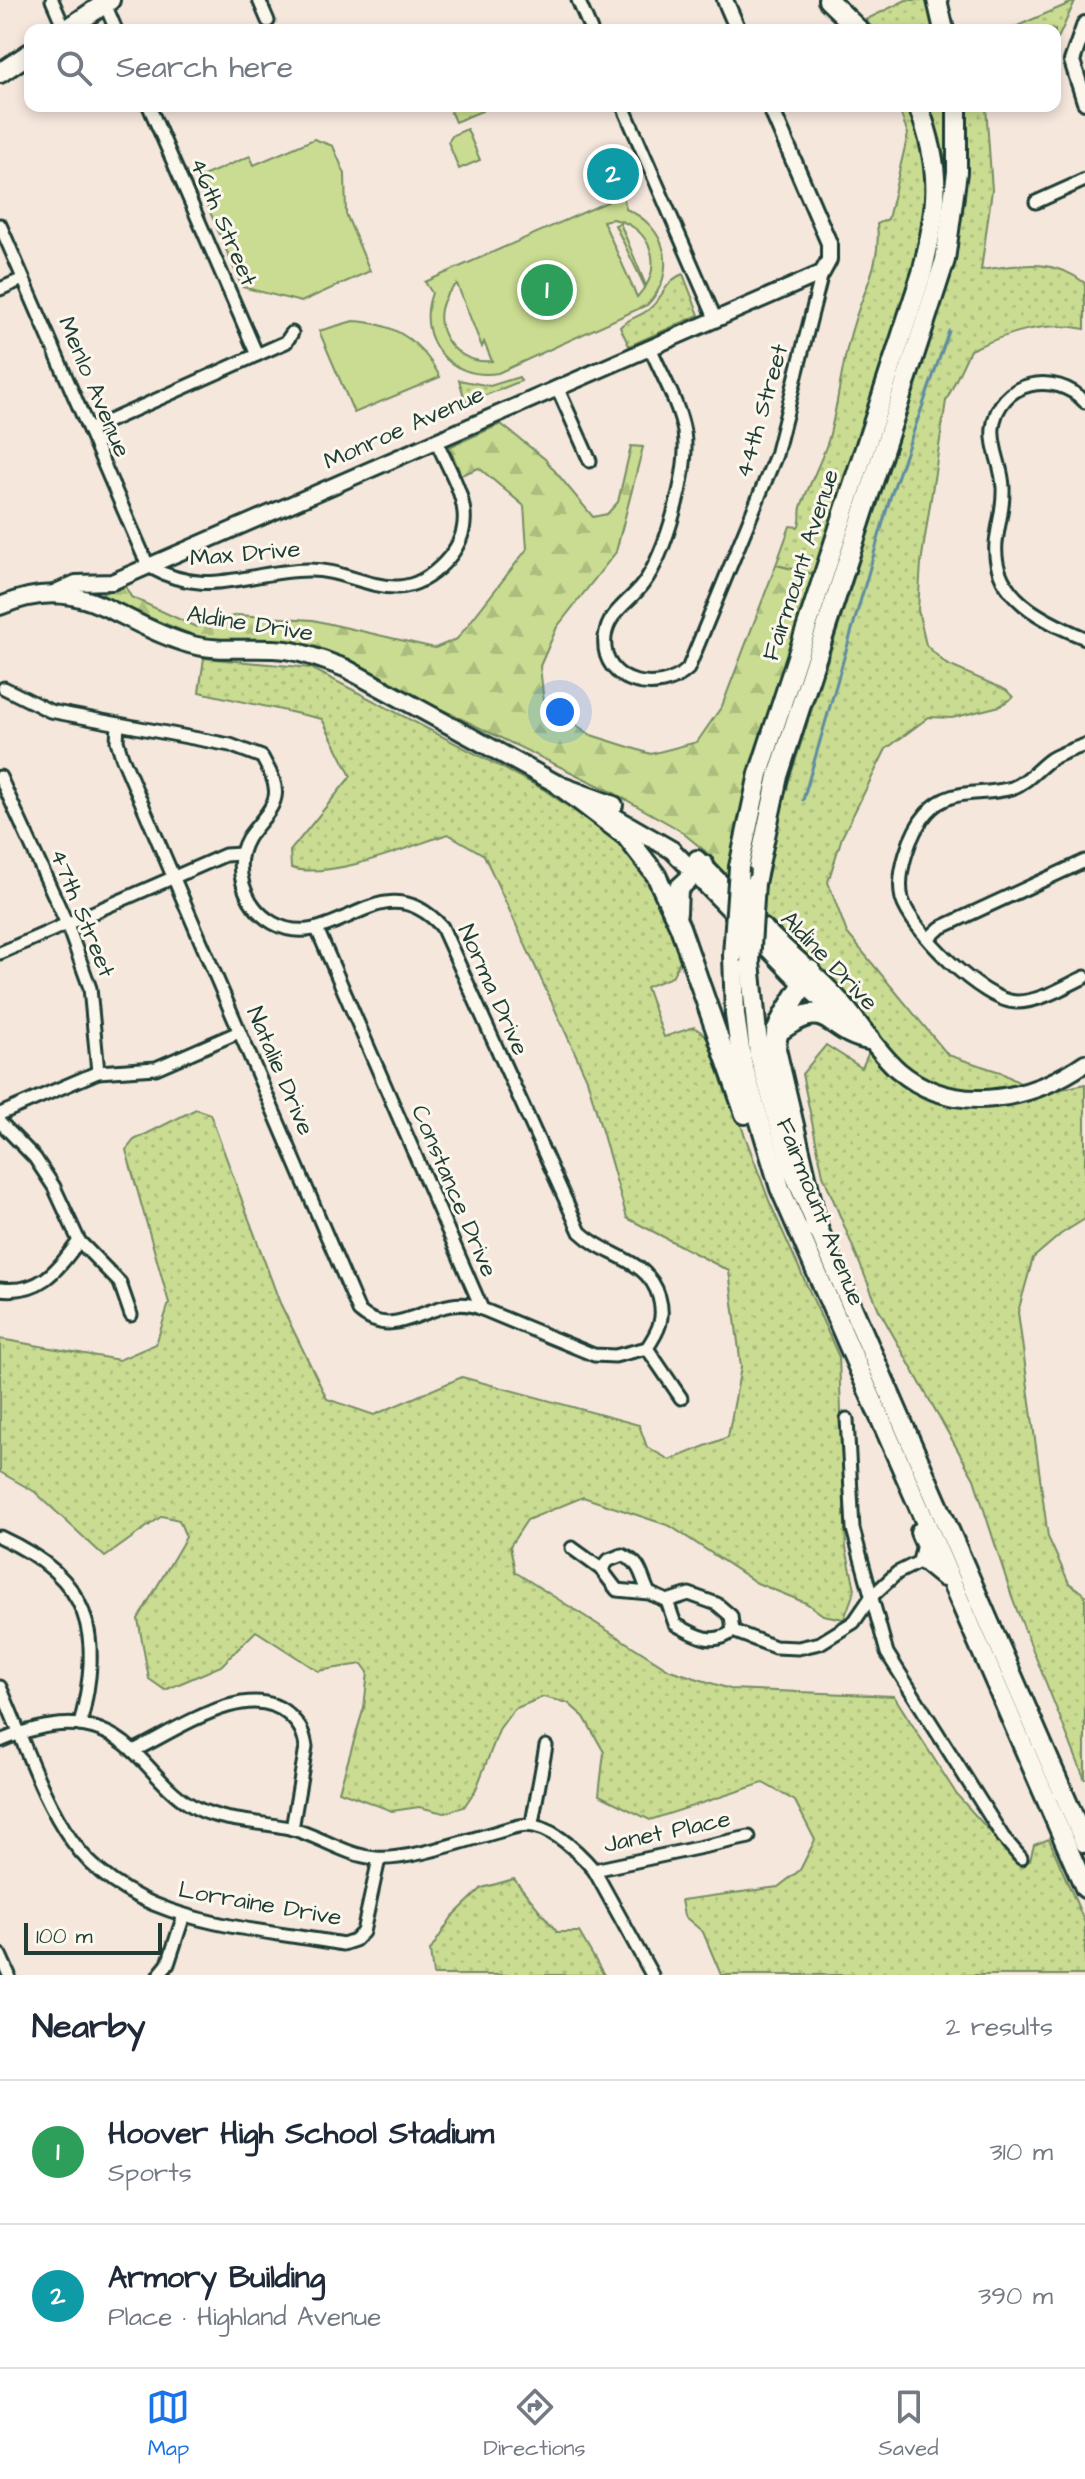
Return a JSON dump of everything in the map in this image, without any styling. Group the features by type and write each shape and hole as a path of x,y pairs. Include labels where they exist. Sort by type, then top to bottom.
{"highway":[{"path":"807,978 784,1013 777,1032 776,1058 817,1228"},
{"path":"777,1032 796,1018 815,1014 830,1017 854,1036 869,1039"}],"main road":[{"path":"828,0 853,24"},
{"path":"937,0 943,24"},
{"path":"74,24 108,2"},
{"path":"0,73 24,57"},
{"name":"Fairmount Avenue","path":"920,112 930,136 938,176 933,229 922,273 759,774 739,867 741,958 772,1111 817,1228 1085,1843"},
{"name":"Fairmount Avenue","path":"957,112 957,172 951,232 938,287 778,776 741,958 735,1015 742,1062 780,1188 1084,1886"},
{"name":"Monroe Avenue","path":"0,606 26,595 56,592"},
{"name":"Aldine Drive","path":"56,592 121,613 189,644 285,650 345,668 559,785 595,796 653,825 898,1070 923,1087 972,1100 1026,1092 1052,1082 1085,1063"},
{"path":"559,785 639,848 656,875 680,927 751,1133 780,1188"},
{"path":"680,927 676,895 699,868"},
{"path":"849,1347 850,1372 926,1546 923,1560 940,1571 959,1600"}],"street":[{"path":"52,0 62,24"},
{"path":"259,0 268,21"},
{"path":"578,0 588,24"},
{"path":"725,0 735,24"},
{"path":"108,2 114,24"},
{"path":"1085,24 1072,61 1085,102"},
{"name":"46th Street","path":"152,112 257,355"},
{"path":"626,112 715,318"},
{"name":"44th Street","path":"650,347 684,432 684,454 669,534 659,561 642,586 610,621 604,640 611,664 633,682 664,684 681,675 693,661 776,455 822,273 829,260 829,243 773,112"},
{"path":"1036,202 1085,180"},
{"name":"Menlo Avenue","path":"0,225 148,566"},
{"name":"Monroe Avenue","path":"56,592 76,583 112,582 822,273"},
{"path":"0,289 23,279"},
{"path":"89,430 286,342 292,333"},
{"path":"1085,402 1058,383 1031,383 1006,400 993,428 1004,499 996,546 998,564 1007,586 1029,611 1085,638"},
{"path":"557,387 590,461"},
{"name":"Max Drive","path":"148,566 172,579 191,584 306,569 326,570 386,586 421,583 460,547 466,525 465,509 436,440"},
{"path":"1,688 50,711 230,745 262,757 274,780 275,797 241,854 241,880 251,903 272,922 303,930 317,929"},
{"name":"Natalie Drive","path":"118,724 122,757 359,1311 371,1322 390,1325 455,1303 482,1309"},
{"path":"1085,745 1050,760 1019,785 999,791 945,798 925,815 902,869 900,883 905,908 929,938 978,988 998,998 1017,1002 1085,977"},
{"name":"47th Street","path":"0,777 67,924 90,988 98,1072"},
{"path":"0,953 225,855 241,854"},
{"path":"929,938 940,928 1085,861"},
{"name":"Norma Drive","path":"317,929 379,903 403,901 433,918 442,927 580,1232 596,1247 642,1269 654,1279 664,1313 658,1331 647,1348"},
{"name":"Constance Drive","path":"317,929 482,1309 594,1355 615,1356 647,1348"},
{"path":"0,1114 98,1072 156,1068 239,1032"},
{"path":"0,1122 35,1158 54,1187 79,1241 120,1283 131,1315"},
{"path":"0,1289 31,1288 46,1281 79,1241"},
{"path":"647,1348 681,1398"},
{"path":"847,1419 853,1529 887,1653 1003,1837 1021,1858"},
{"path":"0,1537 36,1554 62,1579 83,1611 93,1653 91,1679 80,1725"},
{"path":"572,1548 601,1569 617,1590 649,1593 667,1601 689,1594 717,1604 731,1616 733,1631"},
{"path":"601,1569 609,1560 622,1555 634,1560 642,1569 649,1593"},
{"path":"733,1631 775,1647 798,1648 820,1643 854,1622 871,1597 897,1573 923,1560"},
{"path":"667,1601 675,1624 701,1637 723,1639 733,1631"},
{"name":"Lorraine Drive","path":"0,1687 54,1811 72,1841 97,1870 130,1893 184,1915 343,1944 355,1940 363,1932 379,1859"},
{"path":"133,1751 233,1703 254,1700 282,1707 297,1722 306,1747 292,1829"},
{"path":"0,1741 41,1725 80,1725 125,1744 160,1781 199,1810 292,1829 379,1859 532,1823 583,1857 594,1870 652,1975"},
{"path":"532,1823 546,1746"},
{"name":"Janet Place","path":"594,1870 749,1837"},
{"path":"159,1975 168,1964 184,1915"},
{"path":"0,1955 8,1972"}],"green space":[{"path":"906,0 931,0 937,24 869,24 865,20"},
{"path":"1075,1 1061,32 1061,24 1022,24"},
{"path":"451,112 480,112 455,122"},
{"path":"900,112 913,112 917,120 929,181 926,219 913,279 817,575 776,565 790,526 798,527 801,507 828,441 849,340 877,251 877,224 888,219 908,134"},
{"path":"931,112 950,112 951,182 946,182 944,156"},
{"path":"967,112 986,112 992,190 981,270 1047,266 1060,269 1085,283 1085,329 1040,327 1011,334 970,350 946,401 921,563 918,610 926,645 946,664 1006,690 1013,697 1000,706 952,718 929,717 886,749 842,837 828,882 847,933 948,1055 1000,1072 1040,1094 1085,1084 1085,1219 1061,1234 1033,1258 1018,1312 1048,1537 1069,1583 1085,1595 1085,1780 1014,1603 974,1479 879,1310 823,1175 802,1074 826,1045 862,1068 878,1031 761,912 778,815 953,269 965,198"},
{"path":"467,129 480,160 459,169 448,142 453,135"},
{"path":"314,139 333,146 345,174 346,214 370,271 301,302 242,287 196,179 250,156 254,165"},
{"path":"623,195 626,209 651,227 664,251 663,279 647,305 498,373 481,374 465,370 441,353 428,326 432,293 425,282","holes":["612,219 634,228 642,235 651,253 651,275 646,286 620,223 615,225 645,287 637,297 603,221","457,284 482,347 484,342 492,361 463,355 444,335 441,309 446,296"]},
{"path":"683,274 699,315 629,346 620,327 648,310 672,281"},
{"path":"353,321 382,326 405,336 424,353 440,377 354,413 319,331"},
{"path":"519,377 521,381 466,403 459,380 490,386"},
{"path":"501,424 545,459 593,517 607,514 618,502 631,446 643,447 616,552 557,627 540,666 544,703 591,735 651,754 697,742 722,706 776,565 817,575 752,765 729,880 705,851 678,829 612,792 396,687 296,646 203,639 96,596 125,585 131,597 196,627 237,615 313,620 435,648 457,639 527,549 524,506 479,468 461,475 449,447"},
{"path":"204,658 311,668 543,789 626,847 651,879 681,959 672,977 646,987 664,1037 694,1027 708,1037 770,1203 839,1357 846,1548 855,1589 844,1619 823,1615 806,1603 757,1583 670,1526 583,1497 527,1520 510,1546 515,1572 670,1670 730,1689 894,1696 957,1795 1022,1867 1030,1860 1034,1845 1049,1839 1085,1923 1085,1975 721,1975 703,1932 684,1916 681,1900 778,1887 800,1870 815,1840 795,1801 763,1783 650,1820 599,1795 604,1752 584,1717 568,1703 543,1697 514,1709 500,1728 476,1789 464,1807 444,1813 419,1807 392,1811 339,1791 364,1707 368,1672 362,1664 318,1671 256,1631 221,1666 165,1690 149,1679 138,1619 186,1537 179,1520 162,1516 105,1557 35,1492 0,1472 0,1339 119,1360 156,1344 169,1303 126,1150 134,1140 196,1109 210,1114 280,1303 327,1399 374,1415 462,1377 639,1425 647,1447 670,1460 728,1437 741,1367 729,1271 627,1218 587,1079 484,855 448,834 348,866 308,871 291,868 290,851 351,776 322,719 199,692"},
{"path":"514,1879 557,1932 579,1932 604,1975 433,1975 430,1951 452,1917 482,1888"}],"waterway":[{"path":"803,800 890,498 949,331"}],"place":[{"name":"Armory Building","path":"613,174"},
{"name":"Hoover High School Stadium","path":"547,290"}]}
